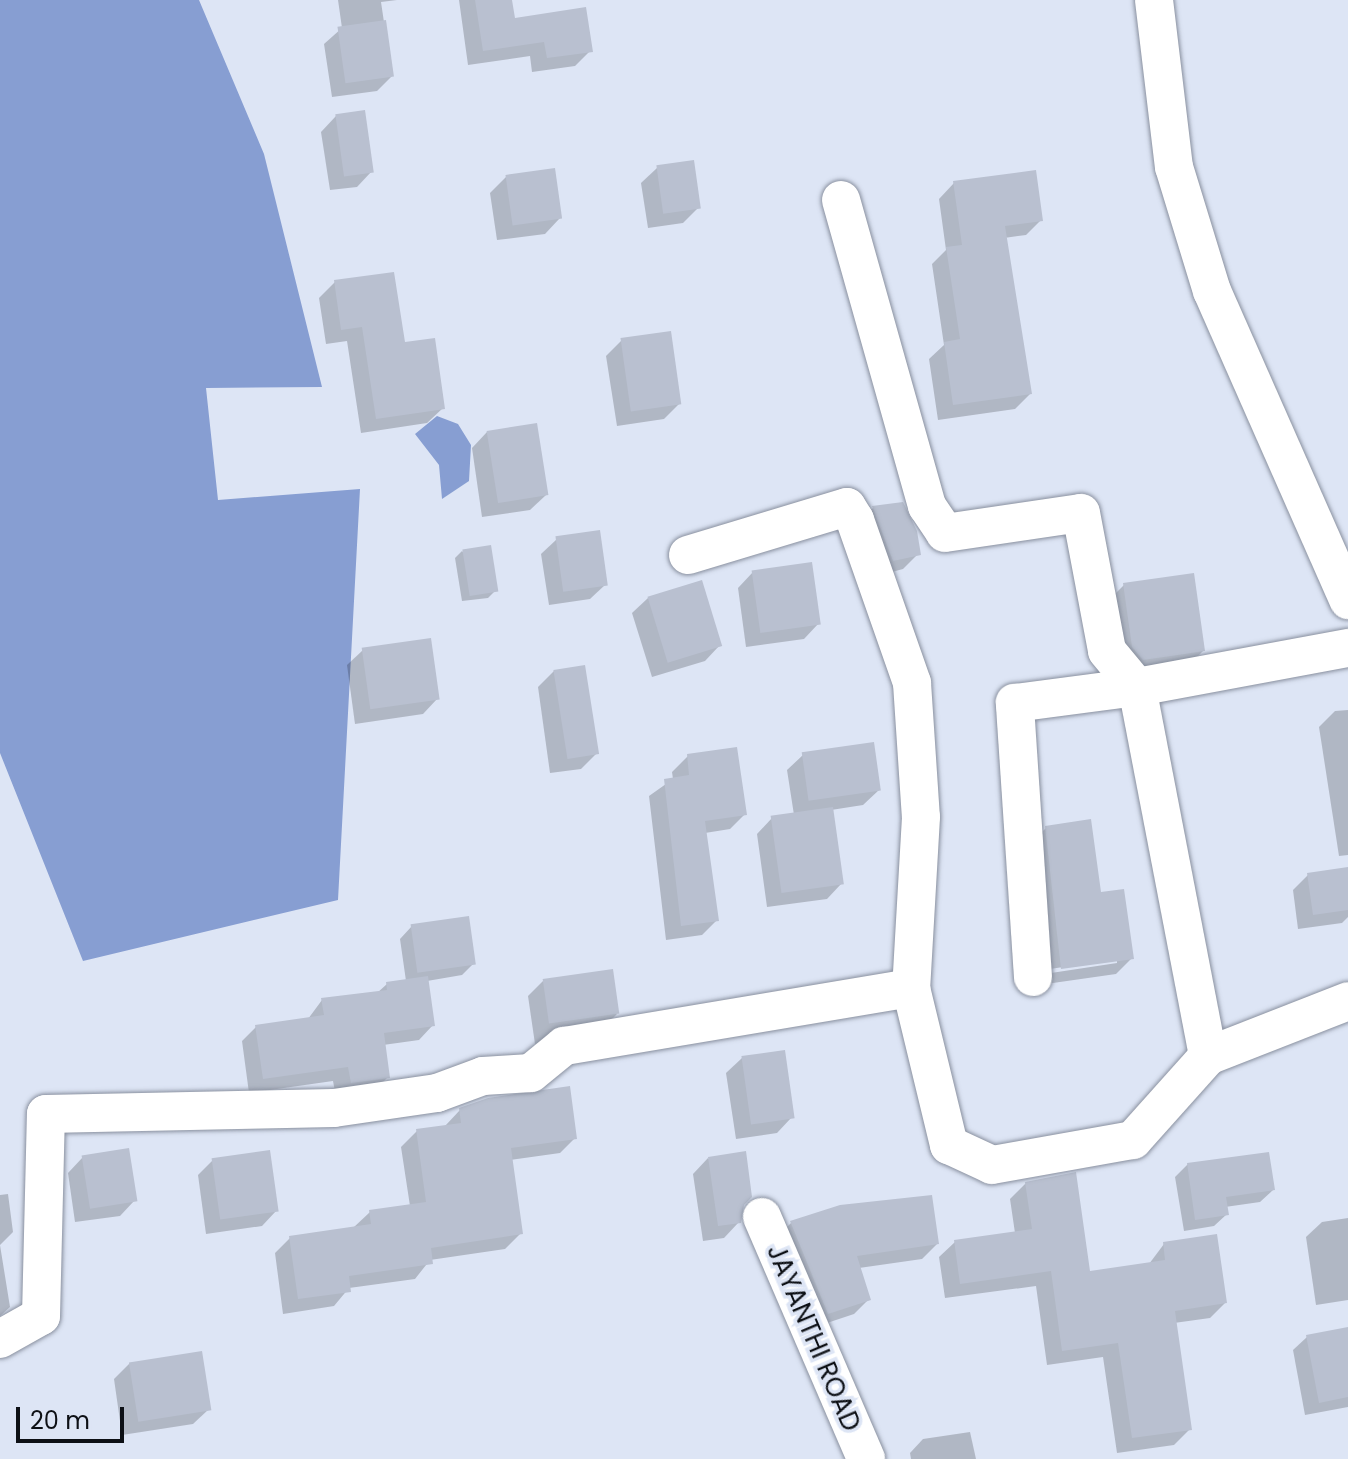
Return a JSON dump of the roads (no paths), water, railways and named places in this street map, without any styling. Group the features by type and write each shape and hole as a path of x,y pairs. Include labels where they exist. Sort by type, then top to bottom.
{"street":[{"path":"1154,0 1174,167 1212,291 1348,600"},
{"path":"841,200 927,506 945,533 1081,513 1107,651 1137,687 1208,1056"},
{"path":"688,555 847,507 855,520 912,683 921,817 911,988 949,1145 992,1165 1133,1140 1208,1056 1348,1001"},
{"path":"1033,977 1015,703 1137,687 1348,648"},
{"path":"0,1339 41,1316 46,1114 334,1108 378,1102 437,1093 483,1076 531,1073 564,1046 911,988"},
{"name":"JAYANTHI ROAD","path":"762,1217 866,1459"}],"water":[{"path":"0,0 199,0 264,154 322,387 206,388 218,500 360,489 338,900 83,961 0,753"},
{"path":"437,416 458,424 471,445 469,481 442,499 439,465 415,434"}]}
